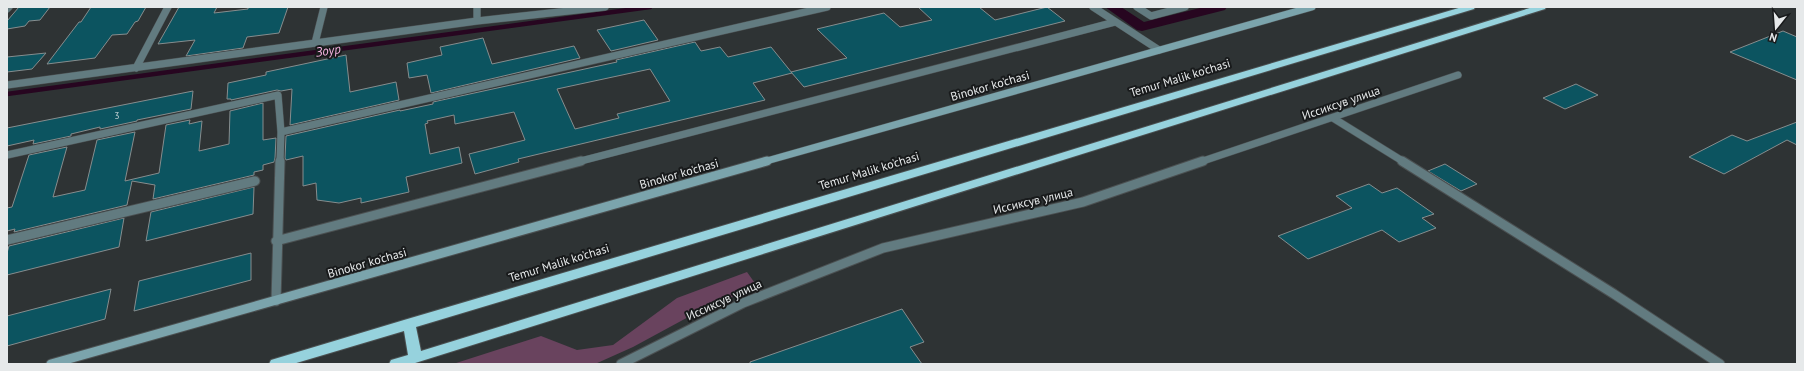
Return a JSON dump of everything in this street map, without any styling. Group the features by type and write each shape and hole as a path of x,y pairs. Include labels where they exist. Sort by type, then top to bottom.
{"highway":[{"name":"Temur Malik ko'chasi","path":"276,364 409,323 1471,7"},
{"path":"396,364 1542,7"},
{"path":"409,323 415,358"}],"main road":[{"name":"Binokor ko'chasi","path":"51,364 1312,7"}],"street":[{"path":"136,68 168,7"},
{"path":"315,43 324,7"},
{"path":"477,7 477,21"},
{"path":"7,85 477,21 605,7"},
{"path":"281,132 827,7"},
{"path":"1093,7 1159,50"},
{"path":"1137,7 1151,16 1185,7"},
{"path":"276,241 1115,22"},
{"name":"Иссиксув улица","path":"620,364 743,302 883,248 1083,202 1458,75"},
{"path":"7,155 278,95 281,132 276,241 276,301"},
{"path":"1333,118 1607,289 1720,364"},
{"path":"7,240 255,180"}],"shaded area":[{"path":"747,272 757,286 692,315 633,347 595,364 453,364 541,336 577,350 613,345 677,298"}],"building":[{"path":"19,7 50,7 40,20 29,21 25,26 7,29 7,21"},
{"path":"91,7 146,7 138,21 135,22 127,34 112,35 95,58 47,64 79,22 81,22"},
{"path":"179,7 217,7 214,13 248,9 248,7 288,7 279,33 247,37 243,48 186,56 195,40 158,44"},
{"path":"918,7 979,7 995,20 1047,7 1065,21 804,87 791,72 847,58 817,29 884,13 900,27 932,20"},
{"path":"644,20 658,40 611,51 597,30"},
{"path":"1783,31 1797,37 1797,80 1730,52"},
{"path":"483,38 492,64 574,46 580,58 431,93 427,75 409,78 407,63 442,55 440,47"},
{"path":"695,42 701,51 720,47 728,57 771,47 792,73 753,83 765,100 518,159 519,162 475,174 469,154 525,140 514,112 455,124 454,115 427,121 428,123 425,124 430,154 459,147 462,163 406,177 409,192 361,203 361,198 339,203 317,200 316,183 303,186 303,156 286,160 285,158 286,136 617,62 616,60","holes":["650,69 670,101 617,114 619,118 575,129 557,89"]},
{"path":"46,53 32,69 7,72 7,57"},
{"path":"346,55 350,92 396,82 399,100 290,125 292,89 281,91 277,90 231,100 227,99 228,83 266,75 266,72"},
{"path":"1576,84 1598,95 1565,109 1543,98"},
{"path":"193,91 191,109 100,129 100,127 71,134 71,136 33,144 34,140 7,146 7,128"},
{"path":"263,103 263,140 276,138 275,158 274,162 263,165 263,170 254,172 254,175 153,199 155,185 132,181 127,205 14,232 15,229 7,231 7,208 12,207 29,155 67,147 53,197 85,190 97,140 135,132 125,181 159,173 166,125 190,120 189,124 202,121 199,151 229,144 230,111"},
{"path":"1797,122 1797,145 1787,140 1724,174 1689,157 1732,135 1747,141"},
{"path":"1445,164 1477,184 1461,191 1428,171"},
{"path":"1369,184 1382,193 1397,188 1434,214 1422,218 1436,228 1399,242 1382,230 1308,259 1278,236 1352,208 1336,196"},
{"path":"254,187 253,214 146,241 151,212"},
{"path":"124,218 119,247 7,275 7,253 9,246"},
{"path":"251,253 251,280 134,311 139,281"},
{"path":"111,289 105,319 7,346 7,316"},
{"path":"902,309 924,342 910,347 922,364 750,364 750,362"}],"waterway":[{"name":"Зоур","path":"7,94 650,7"},
{"path":"1112,7 1142,27 1220,7"}]}
